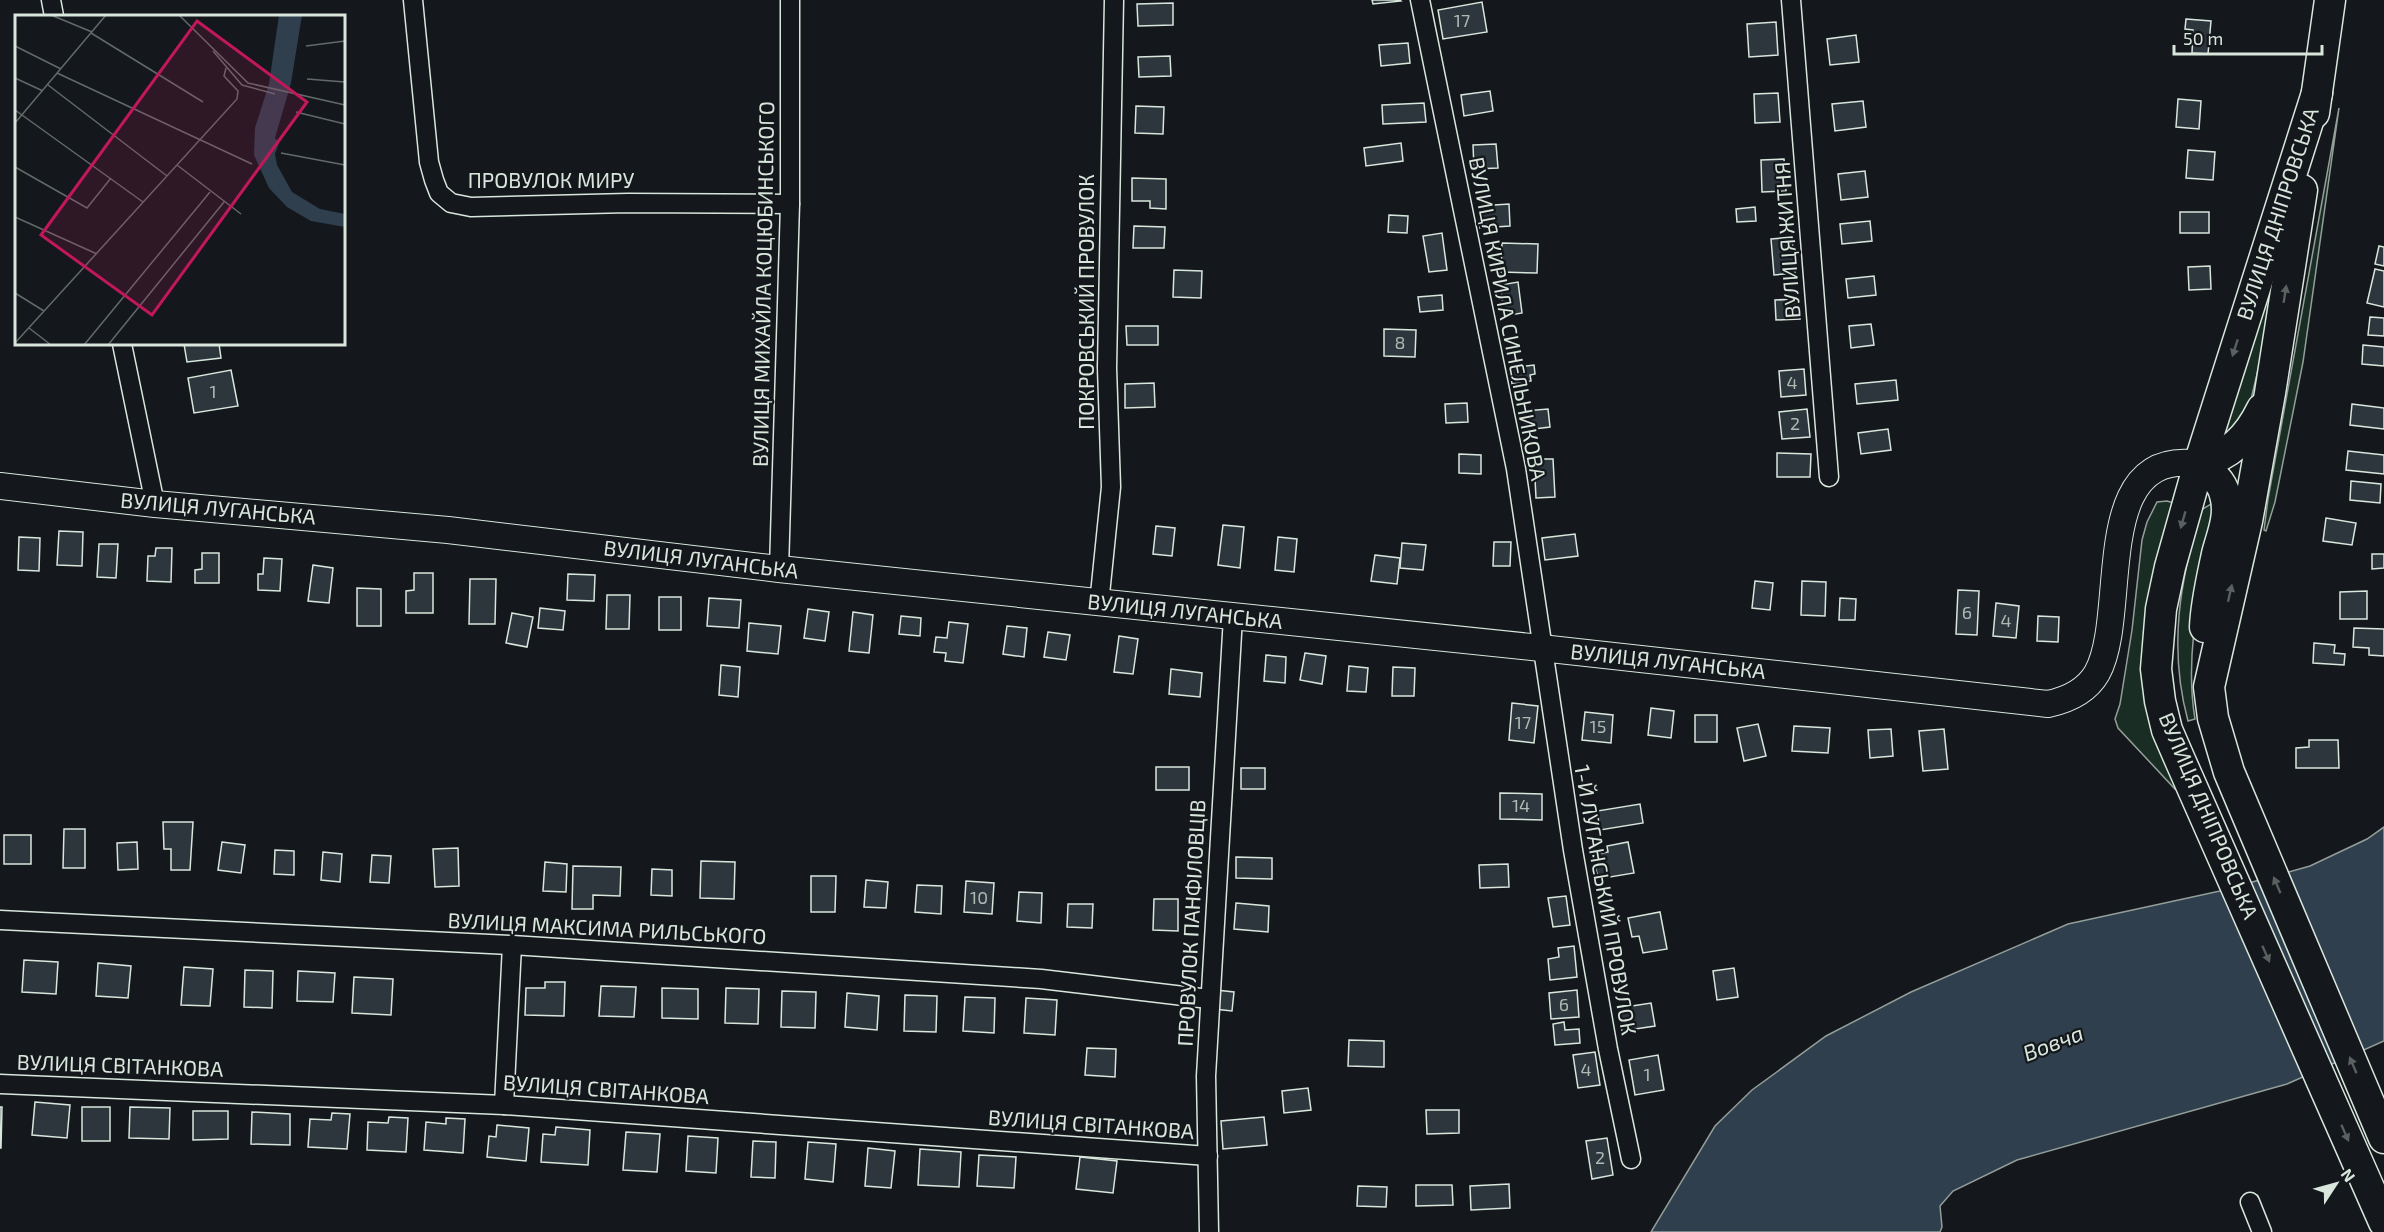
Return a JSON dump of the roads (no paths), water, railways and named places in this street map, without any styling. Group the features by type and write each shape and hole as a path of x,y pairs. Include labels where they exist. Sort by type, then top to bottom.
{"highway":[{"path":"2317,93 2330,0"},
{"name":"ВУЛИЦЯ ДНІПРОВСЬКА","path":"2317,93 2270,393 2247,521 2209,687 2213,718 2229,772 2384,1138"},
{"name":"ВУЛИЦЯ ДНІПРОВСЬКА","path":"2317,93 2199,464 2170,567 2161,609 2157,652 2160,701 2168,729 2191,786 2384,1222"},
{"path":"2209,687 2205,659 2206,612 2228,508 2219,482 2199,464 2223,454 2241,442 2254,426 2270,393"}],"main road":[{"name":"ВУЛИЦЯ ЛУГАНСЬКА","path":"0,486 155,504 448,530 779,569 1099,604 1541,648 2035,704 2064,701 2078,693 2097,674 2108,636 2121,525 2134,491 2145,477 2158,468 2183,461 2199,464"}],"street":[{"path":"51,0 54,15"},
{"name":"ПРОВУЛОК МИРУ","path":"413,0 429,162 439,193 451,203 471,207 628,203 790,204"},
{"name":"ВУЛИЦЯ МИХАЙЛА КОЦЮБИНСЬКОГО","path":"779,569 790,204 790,0"},
{"name":"ПОКРОВСЬКИЙ ПРОВУЛОК","path":"1099,604 1112,487 1107,368 1114,0"},
{"name":"ВУЛИЦЯ КИРИЛА СИНЕЛЬНИКОВА","path":"1420,0 1516,469 1541,648"},
{"name":"ВУЛИЦЯ ЖИТНЯ","path":"1791,0 1829,477"},
{"path":"122,345 155,504"},
{"name":"ПРОВУЛОК ПАНФІЛОВЦІВ","path":"1209,1232 1206,1076 1209,999 1233,617"},
{"name":"1-Й ЛУГАНСЬКИЙ ПРОВУЛОК","path":"1541,648 1608,1049 1631,1160"},
{"name":"ВУЛИЦЯ МАКСИМА РИЛЬСЬКОГО","path":"0,920 512,945 1041,979 1209,999"},
{"path":"504,1105 512,945"},
{"name":"ВУЛИЦЯ СВІТАНКОВА","path":"0,1084 504,1105 1208,1156"},
{"path":"2250,1202 2262,1232"}],"water":[{"name":"Вовча","path":"2384,827 2384,1041 2287,1084 2017,1160 1953,1191 1940,1206 1942,1227 1940,1232 1651,1232 1715,1126 1752,1090 1826,1036 1911,992 2068,924 2220,891 2310,866 2367,839"}]}
